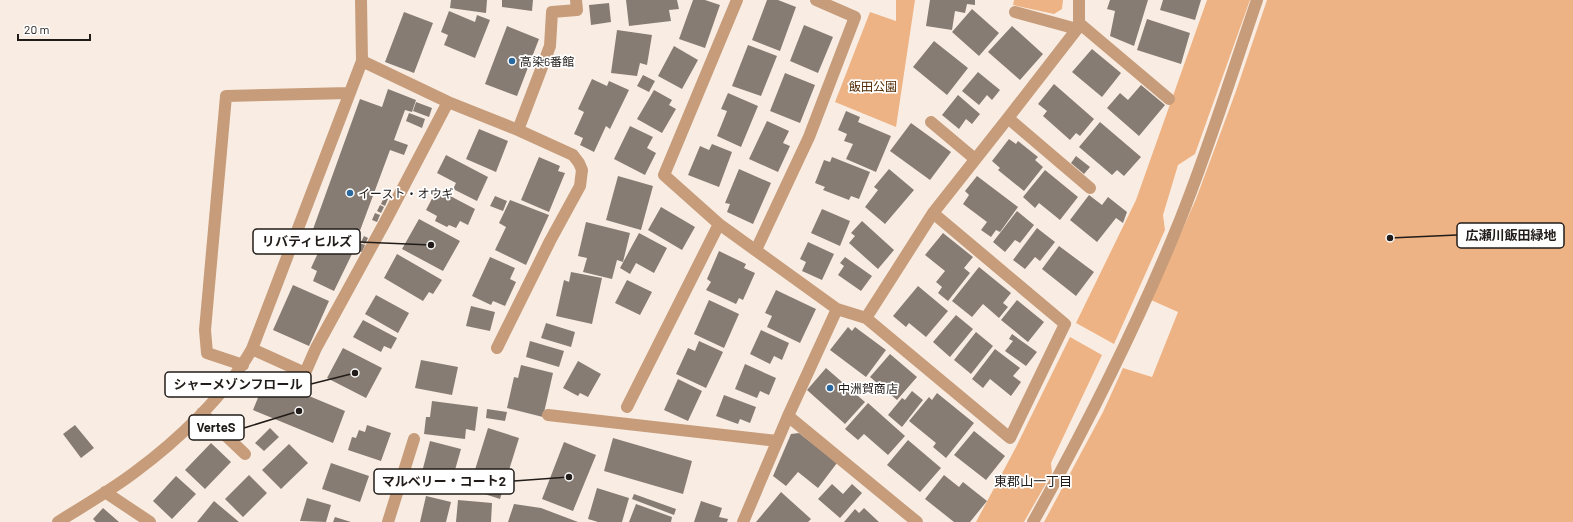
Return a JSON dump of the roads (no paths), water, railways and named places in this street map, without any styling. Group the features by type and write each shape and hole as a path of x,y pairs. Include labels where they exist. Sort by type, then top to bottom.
{"street":[{"path":"58,522 140,468 165,448 202,413 243,365 252,349 362,61 361,0"},
{"path":"518,130 550,46 552,12 577,10 576,0"},
{"path":"737,0 664,176 719,224 837,309 866,318 1010,438 1065,324 933,213"},
{"path":"756,250 809,136 855,18 816,0"},
{"path":"866,318 933,213 1078,26 1079,0"},
{"path":"1033,522 1063,468 1112,372 1180,220 1257,0"},
{"path":"1015,12 1078,26 1169,99"},
{"path":"362,61 448,102 518,130 573,155 580,166 582,178 580,186 550,241 497,348"},
{"path":"243,365 207,353 205,330 226,96 350,93"},
{"path":"252,349 305,373 316,348 385,222 448,102"},
{"path":"1008,118 1090,188"},
{"path":"931,122 975,159"},
{"path":"627,407 719,224"},
{"path":"743,522 788,416 837,309"},
{"path":"202,413 245,454"},
{"path":"548,414 777,441"},
{"path":"788,416 917,522"},
{"path":"388,522 414,439"},
{"path":"105,492 150,522"}],"place":[{"name":"高染6番館","path":"512,61"},
{"name":"イースト・オウギ","path":"350,193"},
{"name":"広瀬川飯田緑地","path":"1390,238"},
{"name":"リバティヒルズ","path":"431,245"},
{"name":"シャーメゾンフロール","path":"355,373"},
{"name":"中洲賀商店","path":"830,388"},
{"name":"VerteS","path":"299,411"},
{"name":"マルベリー・コート2","path":"569,477"}],"district":[{"name":"東郡山一丁目","path":"1033,481"}],"park label":[{"name":"飯田公園","path":"873,86"}]}
